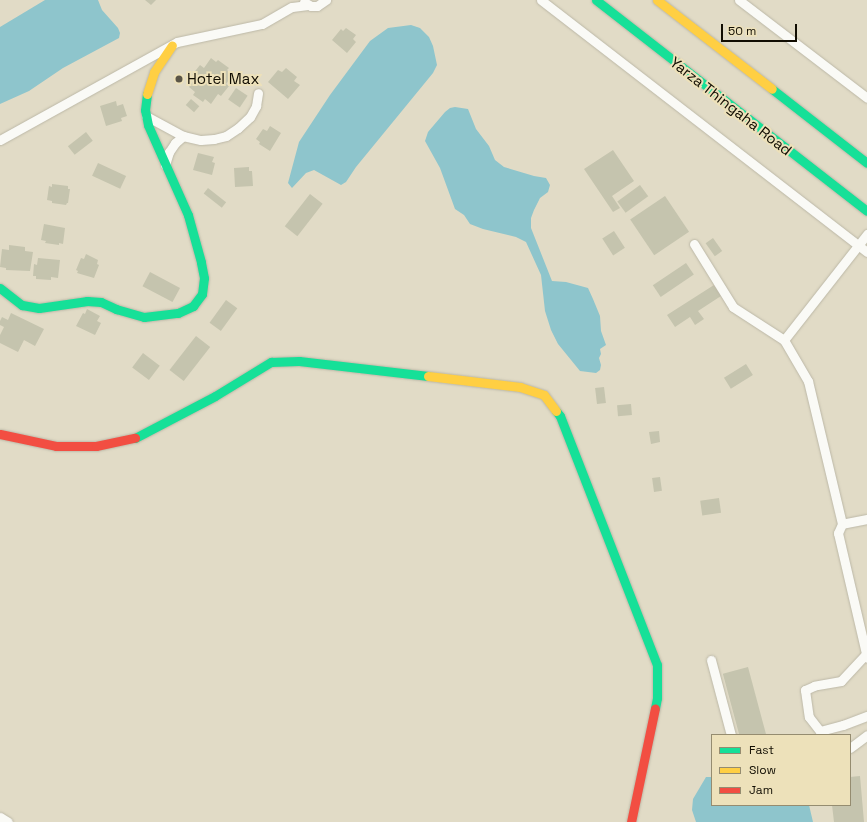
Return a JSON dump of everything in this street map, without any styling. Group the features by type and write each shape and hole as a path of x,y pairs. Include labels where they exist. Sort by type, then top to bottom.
{"street":[{"path":"0,140 172,45 204,36 262,24 294,4 305,2 317,6 326,0"},
{"path":"541,0 867,252"},
{"name":"Yarza Thingaha Road","path":"596,0 867,211"},
{"path":"658,0 867,163"},
{"path":"739,0 867,98"},
{"path":"0,288 22,305 38,308 87,301 101,302 116,309 144,317 178,312 193,306 202,294 204,278 188,215 148,125 146,116 147,91 154,72 172,45"},
{"path":"146,116 184,136 201,140 226,136 250,117 256,106 258,93"},
{"path":"165,165 169,152 174,143 184,136"},
{"path":"784,340 867,234"},
{"path":"694,244 733,307 784,340 808,381 842,524 838,533 867,656 841,681 814,686 805,690 809,717 820,730 843,725 867,716"},
{"path":"0,434 56,446 96,446 134,438 215,396 271,362 299,361 504,385 520,387 544,395 560,416 657,665 657,698 631,822"},
{"path":"842,524 867,519"},
{"path":"711,660 731,734"},
{"path":"851,747 867,735"},
{"path":"0,817 8,822"}],"water":[{"path":"45,0 98,0 102,10 118,28 120,33 119,38 63,68 29,91 0,104 0,27"},
{"path":"411,25 420,28 429,37 433,46 437,65 433,73 356,167 346,182 341,185 314,170 306,173 292,188 288,183 299,142 330,95 370,41 388,28"},
{"path":"455,107 468,109 476,129 489,146 495,160 504,167 546,178 550,185 548,192 540,198 534,210 531,218 531,228 552,281 566,282 588,288 593,299 600,316 601,331 606,345 600,349 601,354 599,358 601,365 600,370 596,373 580,371 558,344 551,330 545,311 541,275 526,242 516,237 483,229 470,224 464,215 455,209 440,168 425,141 428,132 445,112 450,108"},
{"path":"706,777 711,777 711,806 809,806 813,822 696,822 692,810 693,799"}],"building":[{"path":"145,0 156,0 151,5"},
{"path":"346,28 356,35 353,39 356,42 347,53 332,40 341,29 343,31"},
{"path":"211,58 216,62 218,60 229,68 227,70 233,75 226,84 229,86 221,96 218,94 211,104 205,99 203,102 193,95 195,92 189,87 196,77 192,75 200,65 204,68"},
{"path":"286,68 297,77 294,81 300,85 288,99 268,82 278,70 282,72"},
{"path":"236,88 248,96 240,107 228,100"},
{"path":"191,99 199,106 194,112 186,105"},
{"path":"116,101 117,106 123,104 127,116 121,118 122,121 106,126 100,106"},
{"path":"270,126 281,133 270,151 259,144 260,142 256,139 263,129 267,131"},
{"path":"86,132 93,141 75,155 68,146"},
{"path":"613,150 634,181 612,196 620,208 613,212 584,169"},
{"path":"198,153 214,157 212,162 215,163 212,175 193,170"},
{"path":"98,163 126,176 120,189 92,176"},
{"path":"249,167 249,171 252,171 253,186 235,187 234,168"},
{"path":"52,184 68,186 68,189 70,189 68,203 66,205 52,203 52,201 47,200 49,186 52,187"},
{"path":"640,185 648,196 626,213 617,201"},
{"path":"208,188 226,202 222,208 204,194"},
{"path":"310,194 323,204 297,236 285,226"},
{"path":"665,196 689,232 654,255 630,219"},
{"path":"44,224 65,228 63,244 59,243 59,245 45,243 46,241 41,240"},
{"path":"614,231 625,248 613,255 602,239"},
{"path":"713,238 722,251 715,256 706,243"},
{"path":"9,245 25,247 25,251 33,252 30,271 6,270 6,268 0,267 2,249 9,250"},
{"path":"86,254 98,260 97,264 99,265 94,278 77,273 78,271 76,270 81,258 84,259"},
{"path":"38,258 60,260 58,278 51,277 51,280 36,279 36,276 33,276 34,264 37,265"},
{"path":"686,263 694,275 661,297 653,285"},
{"path":"150,272 180,288 173,302 142,286"},
{"path":"714,285 721,296 698,311 704,319 695,325 690,317 675,327 667,315"},
{"path":"226,300 237,308 221,331 210,323"},
{"path":"87,309 100,316 97,321 101,323 95,335 76,326"},
{"path":"11,313 44,329 35,346 24,340 18,352 0,343 0,335 4,327 0,325 0,321 2,317 8,320"},
{"path":"196,336 210,347 184,381 170,370"},
{"path":"143,353 160,366 149,380 132,367"},
{"path":"746,364 753,375 731,389 724,378"},
{"path":"604,387 606,403 597,404 595,388"},
{"path":"631,404 632,415 618,416 617,405"},
{"path":"659,431 660,442 651,444 649,432"},
{"path":"660,477 662,491 654,492 652,478"},
{"path":"719,498 721,513 702,515 700,501"},
{"path":"748,667 766,734 739,734 723,674"},
{"path":"860,776 864,822 834,822 832,806 851,806 851,777"}],"traffic: fast":[{"path":"596,0 867,211"},
{"path":"772,89 867,163"},
{"path":"0,288 22,305 39,308 87,301 101,302 116,309 144,317 178,313 193,306 202,294 204,278 201,262 188,215 148,125 145,110 147,94"},
{"path":"135,438 215,396 271,362 299,361 428,376"},
{"path":"556,411 560,416 657,665 657,698 655,708"}],"traffic: slow":[{"path":"657,0 772,89"},
{"path":"147,94 154,72 172,45"},
{"path":"428,376 520,387 544,395 556,411"}],"traffic: jam":[{"path":"0,434 56,446 96,446 135,438"},
{"path":"631,822 655,708"}],"place":[{"name":"Hotel Max","path":"179,79"}]}
